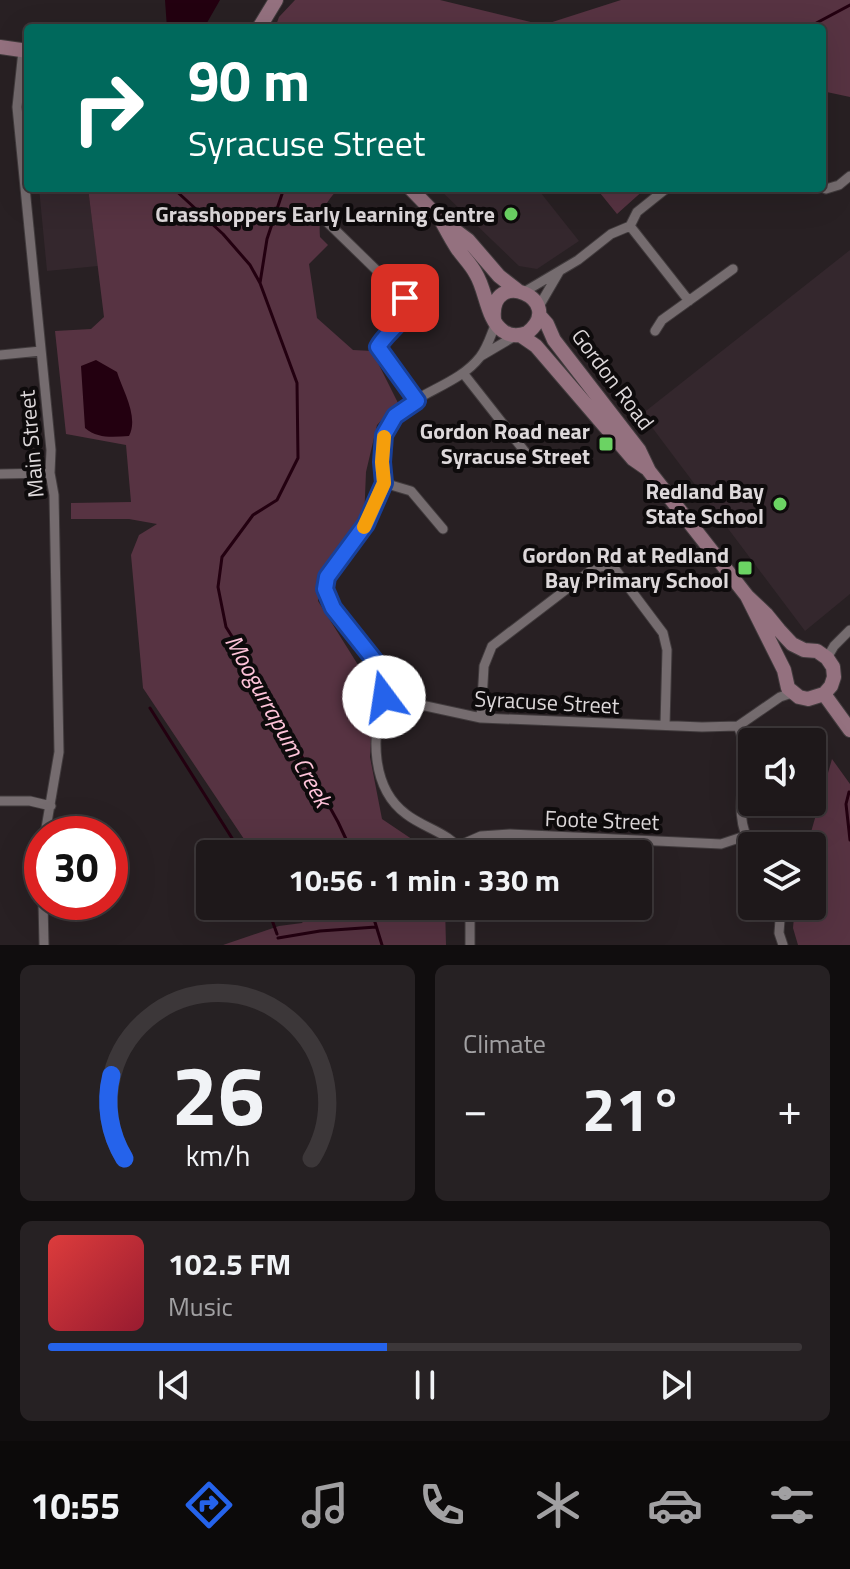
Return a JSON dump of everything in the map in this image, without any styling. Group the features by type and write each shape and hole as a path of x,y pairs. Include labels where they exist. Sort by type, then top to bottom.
{"street":[{"path":"261,24 276,0"},
{"path":"0,47 24,51"},
{"name":"Main Street","path":"24,58 17,107 24,178"},
{"path":"826,189 839,185 850,176"},
{"name":"Main Street","path":"25,192 54,495 59,752 49,816"},
{"path":"414,192 441,220 468,240 487,263 535,301 538,311"},
{"path":"481,356 495,321 493,312 498,299 510,291 521,291 559,272 611,234 630,226 637,212 662,192"},
{"path":"441,220 456,247 477,274 495,321 504,332 518,336"},
{"path":"326,221 405,298 407,307 404,317 378,347 417,401"},
{"path":"630,226 689,301"},
{"path":"655,331 662,320 733,269"},
{"path":"450,840 405,814 384,788 374,750 384,697 383,671 333,608 325,589 327,577 366,524 384,483 384,435 395,416 463,373 481,356 533,328 538,311 559,272"},
{"name":"Gordon Road","path":"538,311 554,340 639,450 649,471 747,596 792,644 804,650 817,651 827,658"},
{"name":"Gordon Road","path":"518,336 536,346 633,459 649,471"},
{"path":"0,355 41,351"},
{"path":"463,373 533,462"},
{"path":"0,474 50,473"},
{"path":"384,483 411,491 443,529"},
{"path":"481,718 484,666 492,646 593,569 604,566 615,569 663,633 667,650 665,725"},
{"name":"Gordon Road","path":"747,596 784,670 785,683 792,693"},
{"path":"744,832 744,745 738,726 780,697 792,693 808,699 824,694 834,677 833,667 827,658 850,630"},
{"path":"784,670 791,657 804,650"},
{"path":"824,694 850,730"},
{"name":"Syracuse Street","path":"384,697 481,718 738,726"},
{"path":"0,801 30,801 51,806"},
{"name":"Foote Street","path":"475,840 481,836 510,834 637,840"},
{"name":"Foote Street","path":"652,841 721,844 738,838"},
{"path":"43,920 44,945"},
{"path":"470,920 470,945"},
{"path":"780,920 779,933 783,945"}],"shaded area":[{"path":"165,0 220,0 206,24 167,24"},
{"path":"295,0 440,0 539,24 276,24"},
{"path":"621,0 850,0 850,97 826,92 826,24 546,24"},
{"path":"39,192 89,192 98,266 47,271"},
{"path":"88,192 336,192 326,205 320,222 320,237 328,245 309,264 317,318 353,350 372,351 398,403 377,425 366,472 364,521 319,577 318,601 375,692 370,757 382,819 413,840 245,840 143,688 131,555 139,535 157,524 129,519 71,519 71,503 131,502 126,445 66,434 55,331 91,329 104,317"},
{"name":"Grasshoppers Early Learning Centre","path":"442,192 540,192 579,241 537,269 519,266"},
{"path":"599,192 642,192 617,214"},
{"name":"Redland Bay State School","path":"850,250 850,594 805,631 642,414"},
{"path":"96,360 117,372 131,412 132,429 129,436 100,436 85,428 81,366"},
{"path":"832,759 850,784 850,945 798,945 794,920 826,920 826,832 811,832 816,816 826,816 826,780"},
{"path":"304,920 445,920 446,945 223,945 279,926"}],"waterway":[{"path":"814,24 850,5"},
{"name":"Moogurrapum Creek","path":"177,192 223,234 250,265 260,283 297,383 298,458 277,500 253,515 222,557 218,587 226,627 260,681 346,840"},
{"name":"Moogurrapum Creek","path":"260,283 267,239 283,192"},
{"path":"150,708 233,840"},
{"path":"849,792 846,804 850,840"},
{"path":"272,920 277,934"},
{"name":"Moogurrapum Creek","path":"374,920 382,945"},
{"path":"278,938 376,927"}],"slow traffic":[{"path":"364,527 384,483 384,437"}],"place":[{"name":"Grasshoppers Early Learning Centre","path":"511,214"},
{"name":"Gordon Road near Syracuse Street","path":"606,444"},
{"name":"Redland Bay State School","path":"780,504"},
{"name":"Gordon Rd at Redland Bay Primary School","path":"745,568"}],"route":[{"path":"384,697 383,671 333,608 325,589 327,577 366,524 384,483 384,435 395,416 417,401 378,347 404,317 407,307 405,298"}]}
